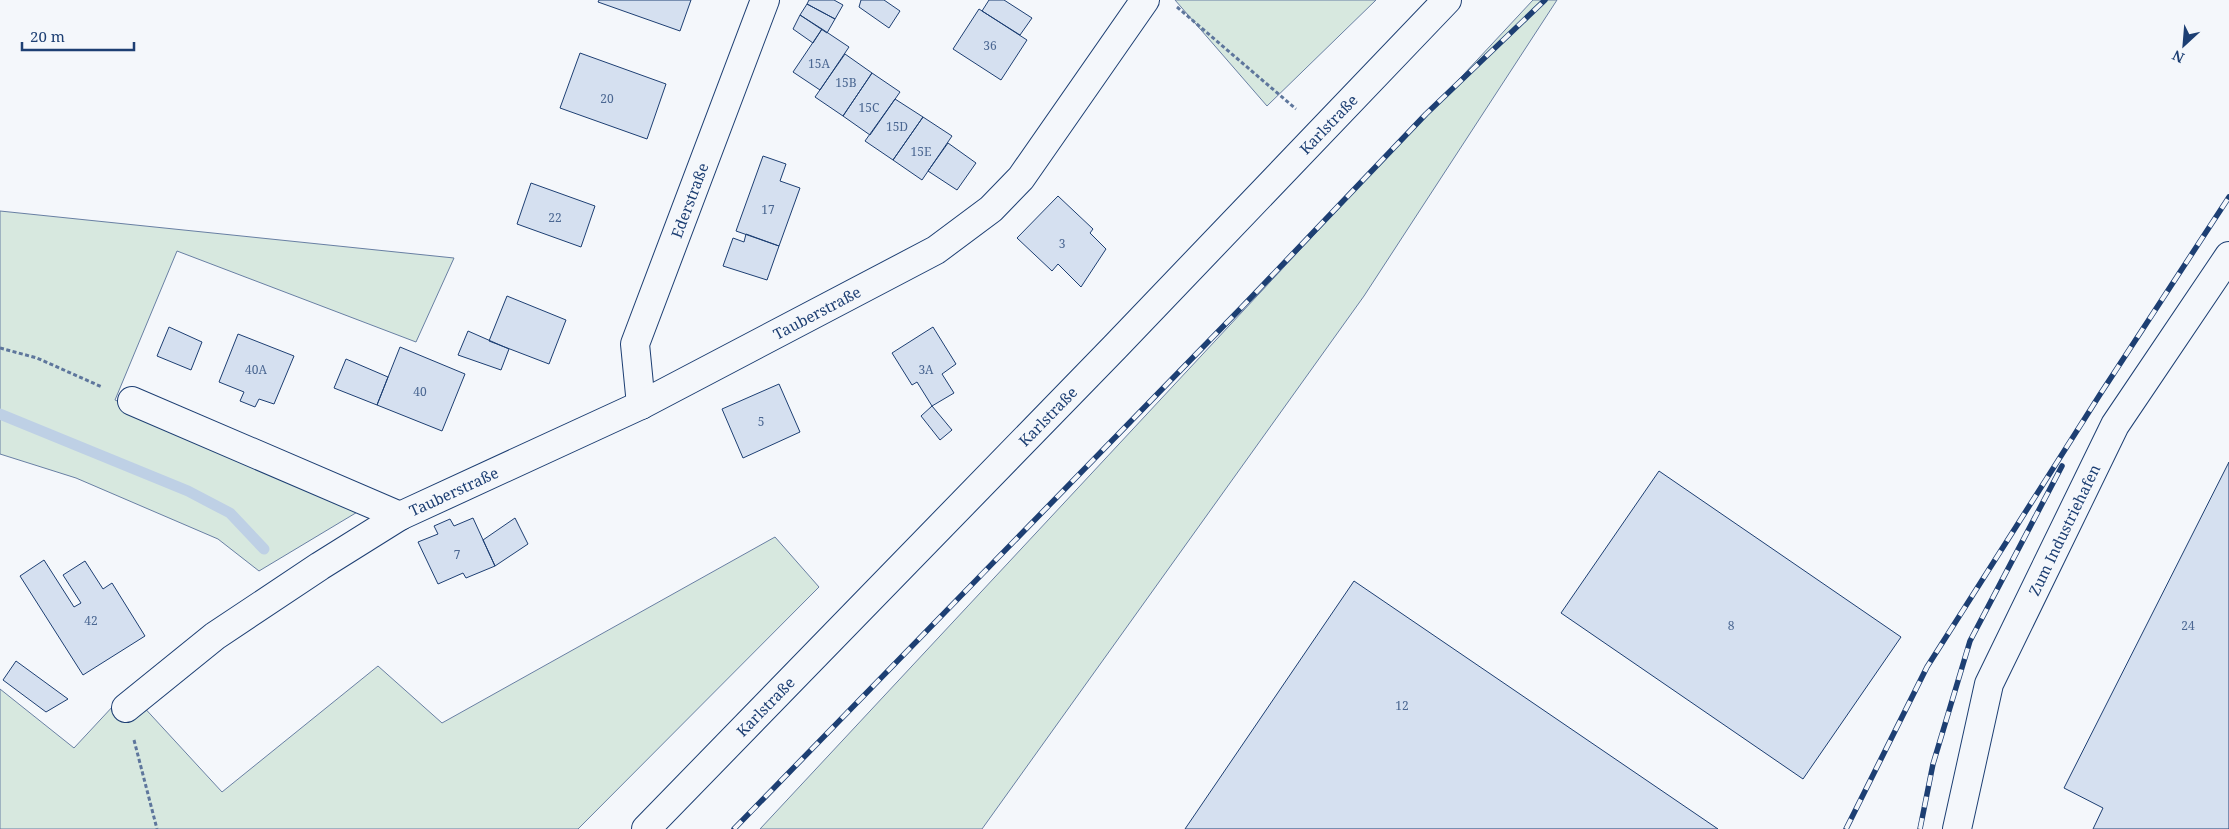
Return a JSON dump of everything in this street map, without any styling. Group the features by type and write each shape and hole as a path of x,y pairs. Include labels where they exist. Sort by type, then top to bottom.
{"street":[{"name":"Ederstraße","path":"641,405 635,344 765,0"},
{"name":"Tauberstraße","path":"126,708 215,636 320,566 400,516 641,405 936,250 991,209 1021,178 1145,0"},
{"name":"Karlstraße","path":"646,829 1115,347 1447,0"},
{"name":"Zum Industriehafen","path":"1957,829 1989,684 2115,425 2229,256"},
{"name":"Tauberstraße","path":"132,401 400,516"}],"path":[{"path":"1176,6 1322,130"},
{"path":"0,348 37,358 132,401"},
{"path":"126,708 157,829"}],"shaded area":[{"path":"1175,0 1376,0 1267,106"},
{"path":"1533,0 1557,0 1364,296 982,829 760,829"},
{"path":"0,211 454,258 416,342 177,251 115,400 364,508 259,571 218,539 76,478 0,454"},
{"path":"775,537 819,587 578,829 0,829 0,689 74,748 128,690 222,792 378,666 442,723"}],"building":[{"path":"599,0 691,0 680,31 598,2"},
{"path":"809,0 834,0 843,5 835,19 807,4"},
{"path":"861,0 884,0 900,11 889,28 859,7"},
{"path":"989,0 1004,0 1032,18 1020,35 982,11"},
{"path":"807,4 835,19 827,33 800,15"},
{"path":"979,9 1027,40 1001,80 953,49"},
{"path":"800,15 822,29 813,43 793,29"},
{"path":"822,29 849,47 820,90 793,72"},
{"path":"580,53 666,84 647,139 560,108"},
{"path":"845,54 872,73 843,116 815,97"},
{"path":"872,73 900,92 870,135 843,116"},
{"path":"895,99 923,117 893,160 865,141"},
{"path":"923,117 952,136 922,180 893,160"},
{"path":"948,143 976,163 957,190 928,171"},
{"path":"763,156 786,164 780,181 800,188 779,246 736,231"},
{"path":"531,183 595,206 581,247 517,224"},
{"path":"1058,196 1093,229 1090,233 1106,249 1081,287 1058,264 1052,271 1017,238"},
{"path":"746,234 779,246 767,280 723,266 733,238 744,242"},
{"path":"507,296 566,320 549,364 489,341"},
{"path":"169,327 202,342 191,370 157,356"},
{"path":"933,327 956,364 942,374 954,393 932,406 917,382 912,385 892,353"},
{"path":"468,331 509,349 501,370 458,355"},
{"path":"238,334 294,356 274,404 259,399 255,407 240,401 244,392 219,382"},
{"path":"400,347 465,374 442,431 377,405"},
{"path":"346,359 388,377 377,405 334,388"},
{"path":"779,384 800,432 743,458 722,409"},
{"path":"932,406 952,430 940,440 921,416"},
{"path":"2229,462 2229,829 2093,829 2103,808 2064,788"},
{"path":"1659,471 1901,637 1803,779 1561,613"},
{"path":"473,518 495,566 466,578 463,573 438,584 418,542 438,534 434,526 450,519 454,526"},
{"path":"515,518 528,544 495,566 483,540"},
{"path":"44,560 74,607 81,603 63,575 85,561 103,589 112,583 145,636 83,675 20,576"},
{"path":"1354,581 1718,829 1185,829"},
{"path":"16,661 68,699 46,712 3,680"}],"waterway":[{"path":"0,414 188,491 230,513 264,549"}],"railway":[{"path":"734,829 1242,307 1426,114 1545,0"},
{"path":"1846,829 1927,667 2099,396 2229,197"},
{"path":"1920,829 1933,764 1970,641 2062,466"}]}
